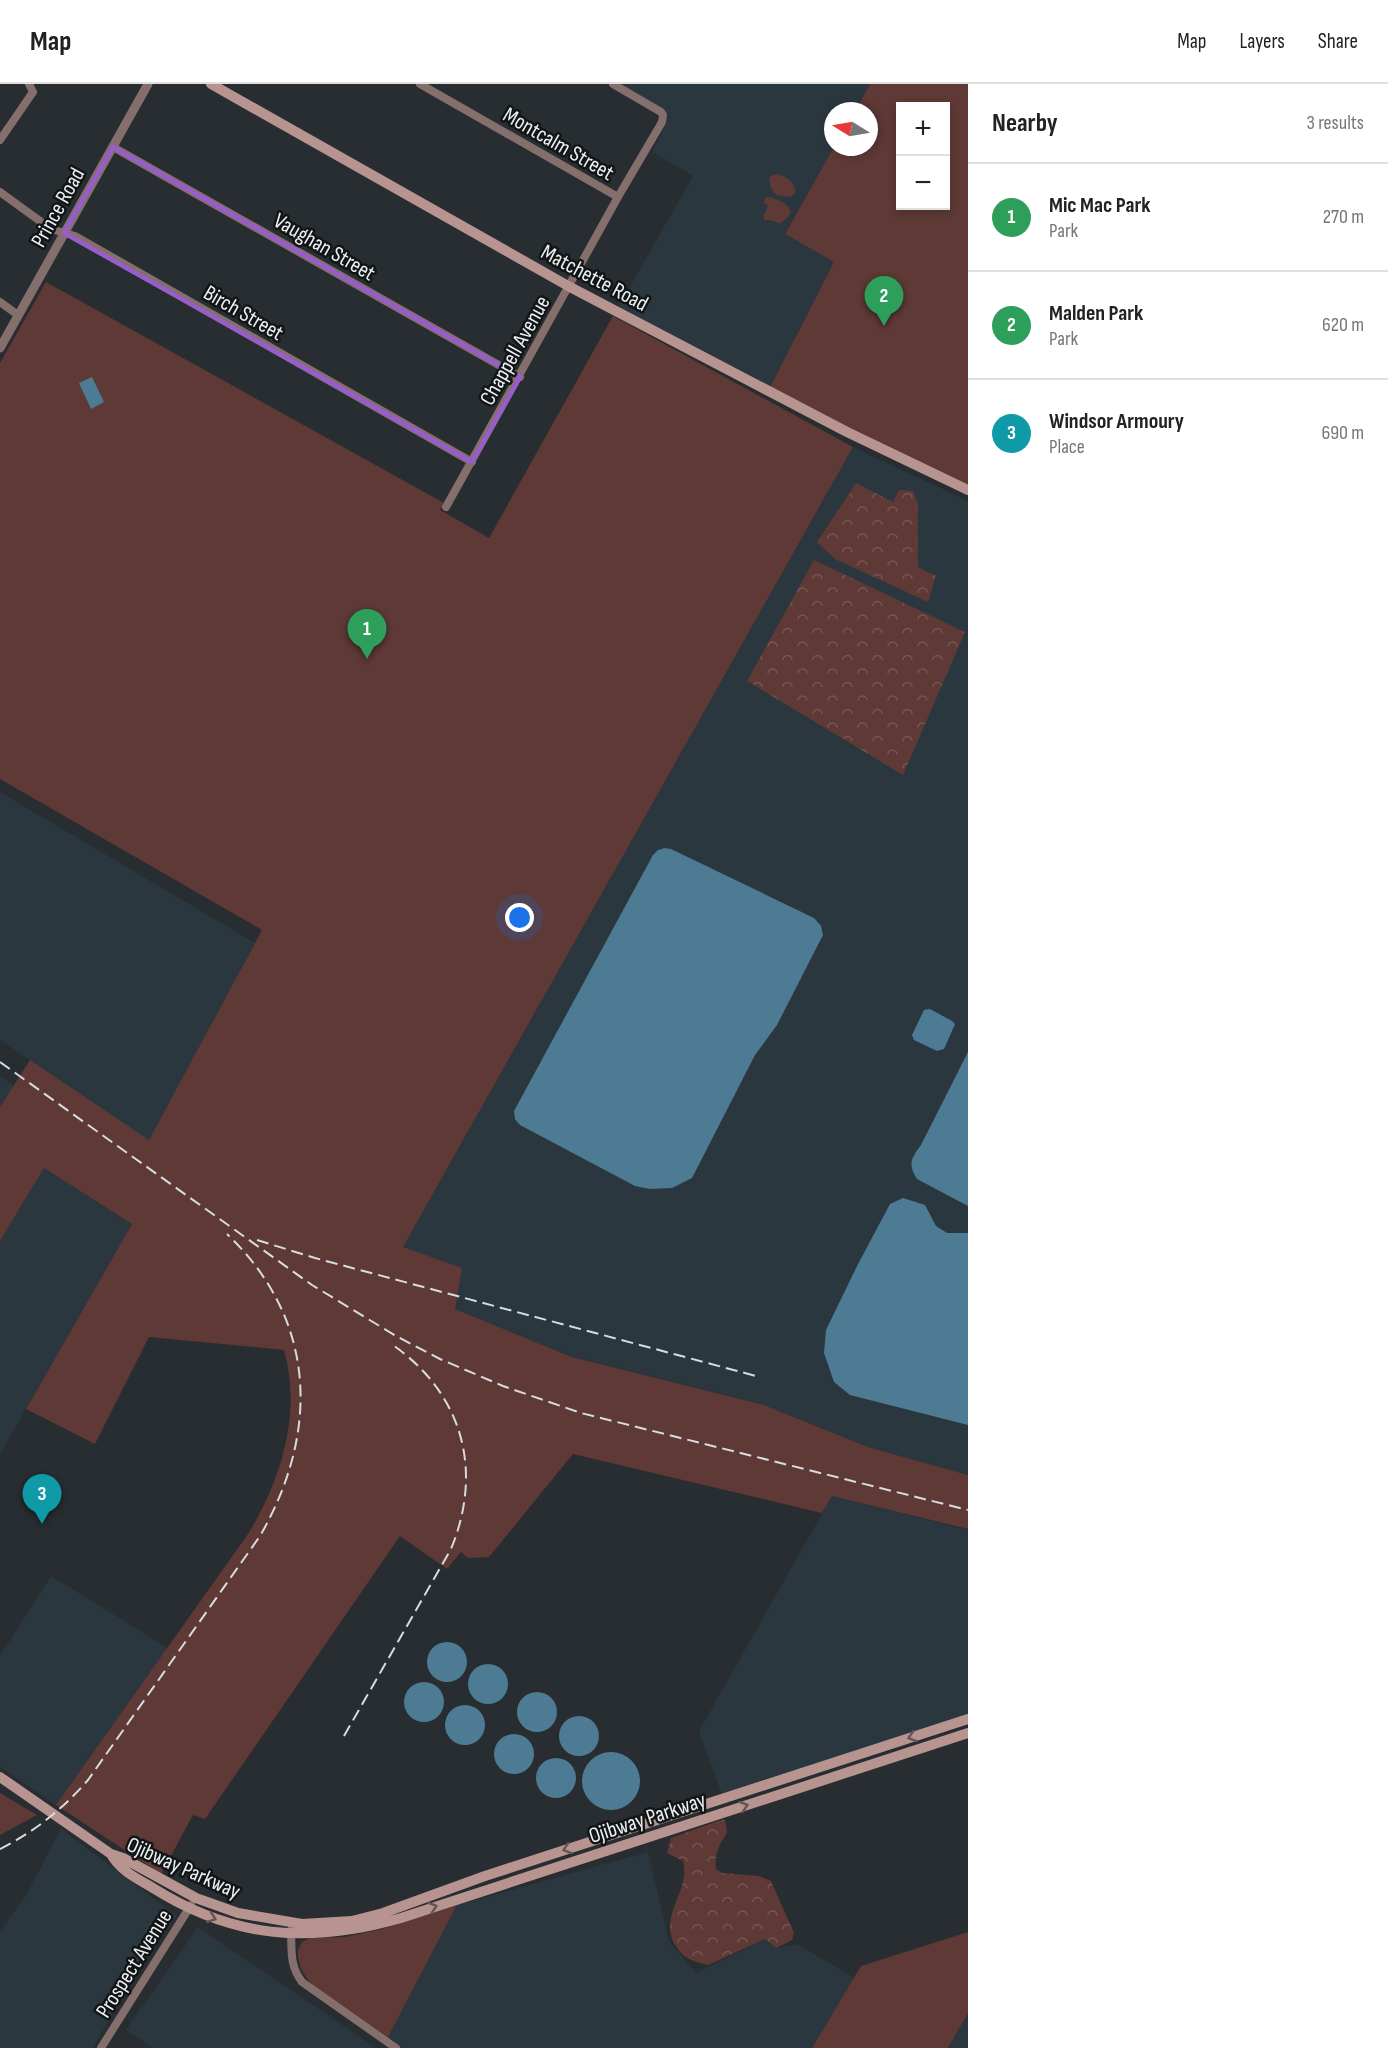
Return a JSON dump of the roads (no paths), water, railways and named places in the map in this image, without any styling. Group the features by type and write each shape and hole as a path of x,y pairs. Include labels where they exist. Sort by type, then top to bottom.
{"main road":[{"name":"Matchette Road","path":"211,84 570,287 837,427 968,490"},
{"name":"Ojibway Parkway","path":"111,1854 123,1858 195,1898 231,1911 291,1929 332,1923 373,1916 485,1876 968,1719"},
{"name":"Ojibway Parkway","path":"111,1854 117,1865 189,1909 240,1926 346,1931 401,1918 968,1733"},
{"path":"0,1777 111,1854"}],"street":[{"path":"0,140 33,92 29,84"},
{"name":"Prince Road","path":"0,348 148,84"},
{"name":"Montcalm Street","path":"420,84 618,197"},
{"name":"Chappell Avenue","path":"446,507 662,122 663,115 658,110 613,84"},
{"name":"Vaughan Street","path":"113,147 520,377"},
{"name":"Birch Street","path":"0,192 51,229 75,236 472,462"},
{"path":"0,302 18,315"},
{"name":"Prospect Avenue","path":"101,2048 195,1898"},
{"path":"291,1929 293,1965 302,1982 396,2048"}],"water":[{"path":"92,377 104,402 91,409 79,383"},
{"path":"665,848 814,918 821,926 823,935 777,1025 755,1055 692,1178 672,1188 650,1189 635,1186 520,1125 515,1119 514,1111 653,855"},
{"path":"930,1009 955,1024 944,1049 937,1051 914,1040 912,1035 924,1010"},
{"path":"968,1052 968,1206 917,1179 911,1165 913,1157"},
{"path":"903,1198 925,1205 936,1226 947,1233 968,1233 968,1425 850,1395 834,1382 824,1353 826,1330 857,1266 890,1204"},
{"path":"447,1642 455,1643 461,1648 466,1654 466,1670 461,1676 455,1681 447,1682 439,1681 433,1676 428,1670 427,1662 428,1654 433,1648 439,1643"},
{"path":"488,1664 496,1665 502,1670 507,1676 507,1692 502,1698 496,1703 488,1704 480,1703 474,1698 469,1692 468,1684 469,1676 474,1670 480,1665"},
{"path":"424,1682 432,1683 438,1688 443,1694 443,1710 438,1716 432,1721 424,1722 416,1721 410,1716 405,1710 404,1702 405,1694 410,1688 416,1683"},
{"path":"537,1692 545,1693 551,1698 556,1704 556,1720 551,1726 545,1731 537,1732 529,1731 523,1726 518,1720 517,1712 518,1704 523,1698 529,1693"},
{"path":"465,1705 473,1706 479,1711 484,1717 484,1733 479,1739 473,1744 465,1745 457,1744 451,1739 446,1733 445,1725 446,1717 451,1711 457,1706"},
{"path":"579,1716 587,1717 593,1722 598,1728 598,1744 593,1750 587,1755 579,1756 571,1755 565,1750 560,1744 559,1736 560,1728 565,1722 571,1717"},
{"path":"514,1734 522,1735 528,1740 533,1746 533,1762 528,1768 522,1773 514,1774 506,1773 500,1768 495,1762 494,1754 495,1746 500,1740 506,1735"},
{"path":"611,1752 627,1757 635,1765 640,1781 635,1797 627,1805 611,1810 595,1805 587,1797 582,1781 587,1765 595,1757"},
{"path":"556,1758 564,1759 570,1764 575,1770 575,1786 570,1792 564,1797 556,1798 548,1797 542,1792 537,1786 536,1778 537,1770 542,1764 548,1759"}],"railway":[{"path":"0,1062 312,1285 396,1336 440,1359 503,1386 581,1413 968,1510"},
{"path":"0,1849 47,1819 88,1780 260,1536 280,1497 293,1457 300,1417 300,1378 293,1340 279,1303 257,1267 227,1234"},
{"path":"257,1240 315,1258 756,1376"},
{"path":"344,1736 451,1549 461,1519 466,1490 465,1462 460,1434 450,1409 435,1385 415,1363 390,1343"}],"place":[{"name":"Malden Park","path":"884,326"},
{"name":"Mic Mac Park","path":"367,659"},
{"name":"Windsor Armoury","path":"42,1524"}]}
